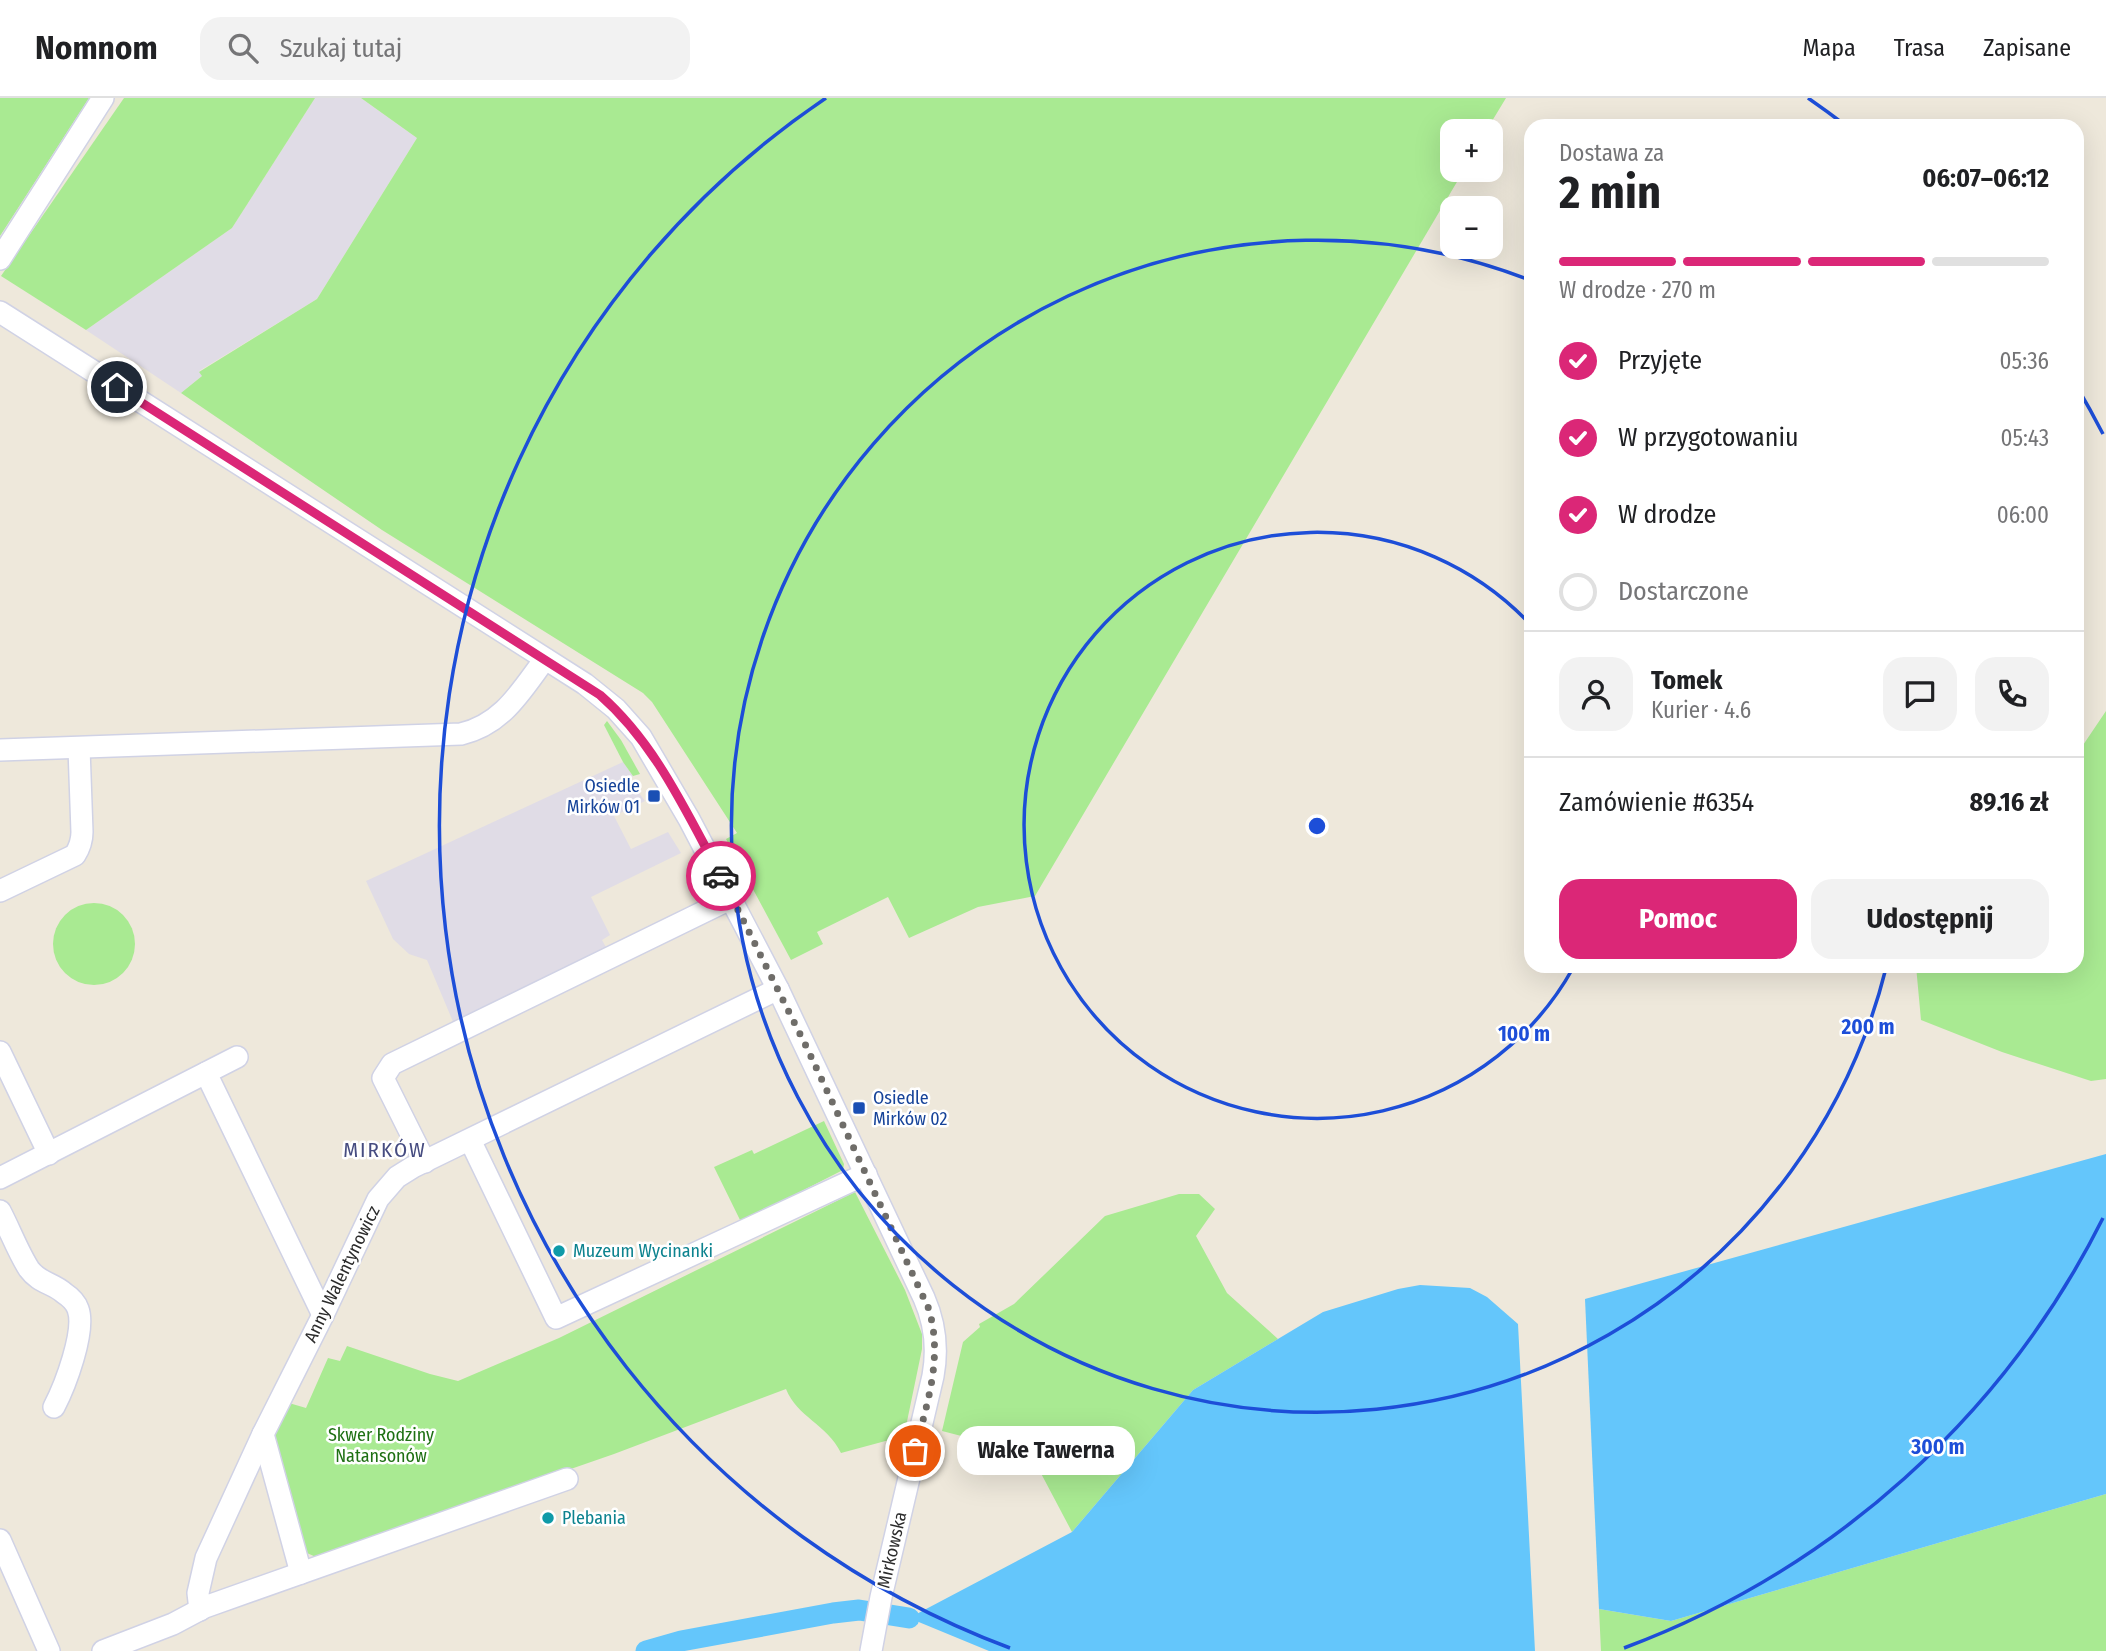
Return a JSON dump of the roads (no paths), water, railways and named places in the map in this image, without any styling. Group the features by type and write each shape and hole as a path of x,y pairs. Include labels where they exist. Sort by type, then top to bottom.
{"street":[{"path":"0,259 103,98"},
{"name":"Mirkowska","path":"0,313 600,695 641,737 652,753 732,898 778,989 928,1307 936,1343 933,1376 881,1597 871,1651"},
{"path":"0,750 461,734 482,727 501,715 545,659"},
{"path":"0,891 75,855 79,849 82,832 79,748"},
{"path":"425,1162 383,1078 392,1064 732,898"},
{"name":"Anny Walentynowicz","path":"200,1610 198,1593 206,1558 263,1434 378,1199 397,1177 778,989"},
{"path":"0,1052 49,1154"},
{"path":"0,1178 237,1057"},
{"path":"206,1073 323,1315"},
{"path":"470,1140 556,1318 866,1174"},
{"path":"0,1211 29,1269 40,1281 62,1291 78,1309 80,1323 66,1384 54,1407"},
{"path":"263,1434 301,1573"},
{"path":"103,1651 173,1624 200,1610 567,1479"},
{"path":"0,1540 49,1651"}],"water":[{"path":"2106,1154 2106,1494 1671,1621 1599,1609 1585,1299"},
{"path":"1420,1285 1470,1288 1487,1297 1518,1324 1535,1651 989,1651 909,1618 1072,1532 1193,1390 1323,1312"}],"waterway":[{"path":"646,1651 681,1641 833,1613 859,1610 909,1618"}],"place":[{"name":"Osiedle Mirków 01","path":"654,796"},
{"name":"Osiedle Mirków 02","path":"859,1108"},
{"name":"Muzeum Wycinanki","path":"559,1251"},
{"name":"Wake Tawerna","path":"915,1451"},
{"name":"Plebania","path":"548,1518"}],"district":[{"name":"MIRKÓW","path":"385,1150"}],"park label":[{"name":"Skwer Rodziny Natansonów","path":"381,1445"}]}
